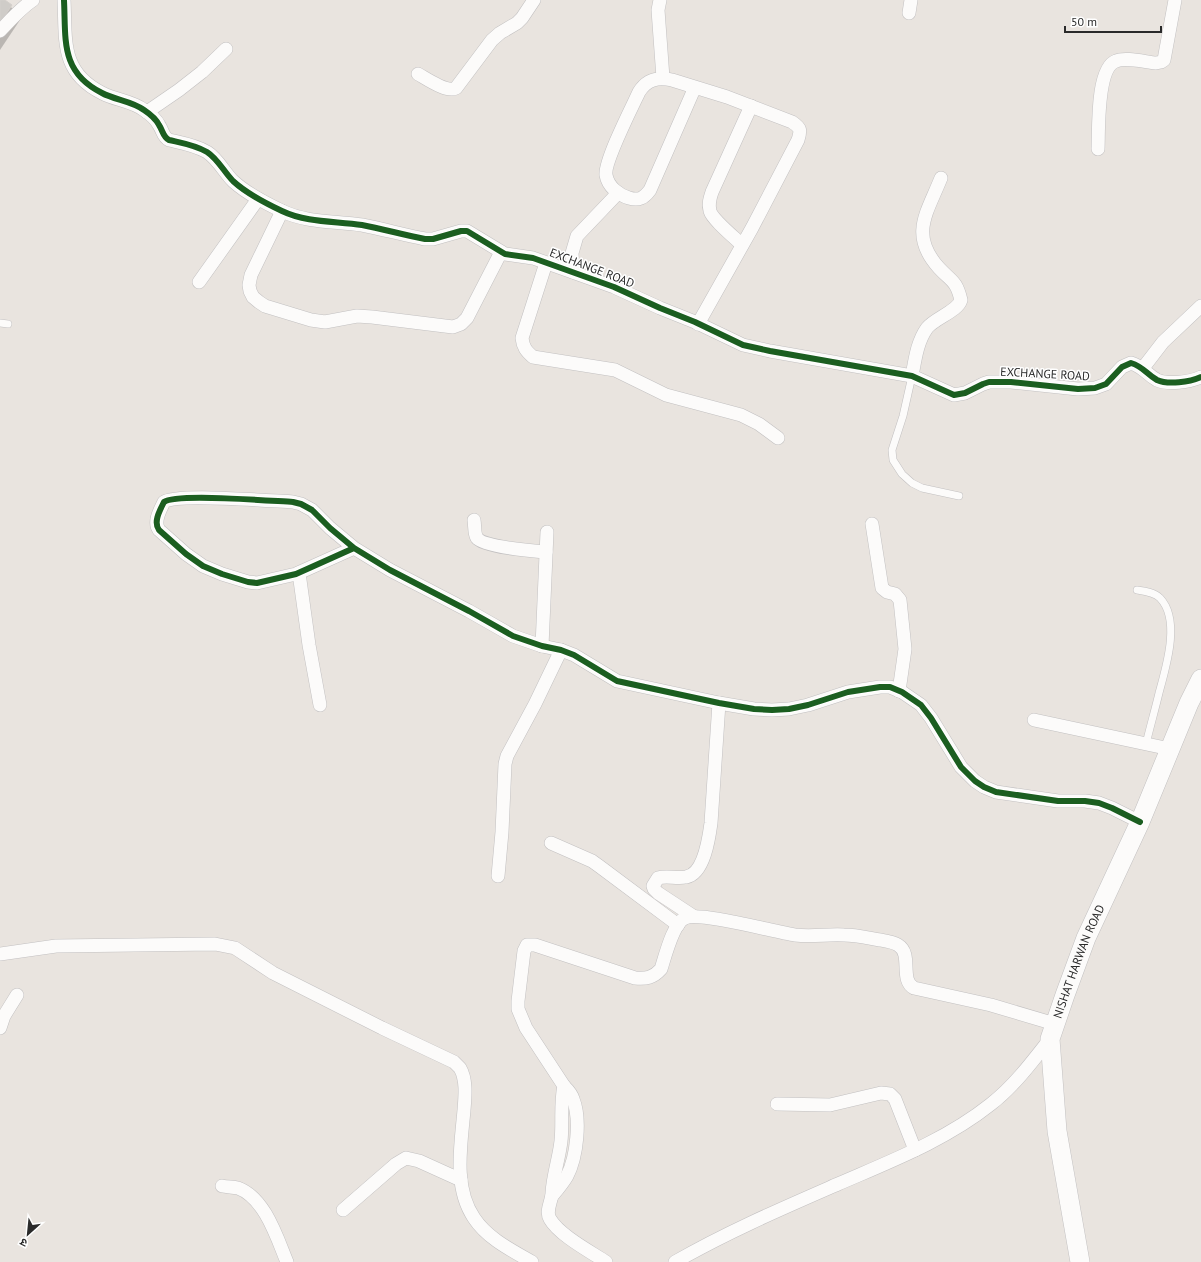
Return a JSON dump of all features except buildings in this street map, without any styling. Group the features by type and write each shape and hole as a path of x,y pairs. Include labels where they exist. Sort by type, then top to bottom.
{"main road":[{"name":"NISHAT HARWAN ROAD","path":"1080,1262 1057,1131 1053,1032 1086,938 1140,822 1189,703 1201,679"}],"street":[{"path":"0,31 7,22 33,0"},
{"name":"EXCHANGE ROAD","path":"64,0 68,57 76,72 82,79 102,93 143,109 159,124 166,139 191,145 207,152 215,159 232,180 242,189 258,199 282,211 308,220 362,225 425,239 433,239 461,231 467,231 501,252 534,258 614,286 732,340 755,348 912,376 948,394 959,395 989,382 1011,382 1078,389 1095,388 1106,384 1125,365 1130,364 1143,368"},
{"path":"418,74 445,88 453,90 492,40 500,33 517,23 534,0"},
{"path":"660,0 658,10 664,78"},
{"path":"910,13 911,0"},
{"path":"1098,149 1100,90 1109,67 1114,61 1117,60 1156,63 1164,60 1175,0"},
{"path":"147,112 202,72 226,48"},
{"path":"695,87 650,190 645,197 640,199 632,199 618,193 609,182 606,175 608,161 639,92 647,82 654,79 664,78 695,87 751,106 792,122 799,127 801,131 798,140 742,245 698,324"},
{"path":"742,245 710,213 709,201 751,106"},
{"path":"912,376 922,336 928,326 958,306 961,300 956,285 934,262 923,241 923,224 941,178"},
{"path":"573,272 572,253 578,236 618,193"},
{"path":"199,282 258,199"},
{"path":"282,211 254,266 249,285 250,292 253,298 265,306 311,320 325,322 351,317 372,316 453,327 461,324 467,318 501,252"},
{"path":"546,263 522,338 526,351 533,357 615,370 666,395 750,419 778,438"},
{"path":"1201,306 1167,337 1143,368 1154,378 1164,382 1172,383 1201,377"},
{"path":"354,548 299,573 257,583 248,582 202,566 186,554 157,527 156,520 165,501 173,498 293,502 301,504 312,510 330,528 354,548 390,570 469,611 513,636 574,655 617,680 719,703 754,709 772,710 808,706 848,692 890,687 914,699 921,705 932,718 961,767 975,781 984,787 996,792 1058,801 1085,801 1099,803 1140,822"},
{"path":"474,520 476,536 479,540 507,548 546,552"},
{"path":"872,524 882,588 887,592 895,594 900,600 904,649 899,691"},
{"path":"542,646 547,532"},
{"path":"299,573 309,645 320,705"},
{"path":"498,876 502,832 505,764 507,756 535,704 561,650"},
{"path":"693,916 658,894 654,889 654,886 658,878 662,876 682,878 694,874 698,870 701,863 710,834 719,703"},
{"path":"1034,720 1170,749"},
{"path":"550,843 596,864 678,925"},
{"path":"606,1262 568,1237 553,1224 548,1213 552,1196 567,1176 571,1165 576,1146 577,1124 575,1105 572,1095 564,1086 526,1028 518,1009 524,951 527,945 535,945 635,978 644,979 651,978 661,969 678,925 685,918 693,916 723,920 796,935 844,935 864,937 897,944 902,948 905,953 908,979 911,986 991,1005 1053,1032 1021,1075 993,1103 974,1117 915,1150 708,1243 675,1262"},
{"path":"0,954 64,946 215,944 235,948 273,973 382,1028 454,1062 460,1069 465,1087 461,1180 466,1205 474,1219 496,1240 532,1262"},
{"path":"0,1028 4,1016 16,995"},
{"path":"777,1104 819,1106 830,1105 881,1092 890,1094 895,1099 915,1150"},
{"path":"343,1210 396,1164 406,1158 419,1161 461,1180"},
{"path":"222,1186 238,1188 257,1201 266,1215 288,1262"}],"lane":[{"path":"0,322 8,324"},
{"path":"912,376 901,422 892,450 893,460 902,474 922,488 959,496"},
{"path":"1137,590 1150,592 1159,596 1164,604 1171,625 1169,654 1146,744"}],"cycle path":[{"path":"64,0 68,54 72,65 88,85 102,93 139,107 155,119 167,139 193,146 207,152 214,158 233,181 244,190 282,211 301,218 362,225 425,239 433,239 461,231 467,231 505,254 533,258 614,287 695,322 743,345 912,376 954,395 965,393 989,382 1011,382 1078,389 1095,388 1106,384 1122,367 1131,363 1139,366 1153,378 1162,382 1179,382 1201,377"},
{"path":"354,548 296,574 257,583 248,582 203,566 186,554 159,530 157,527 157,520 164,502 172,499 225,498 293,502 301,504 312,510 330,528 354,548 390,570 469,611 513,636 574,655 617,681 719,703 754,709 772,710 789,709 808,705 848,692 890,687 902,692 921,705 931,718 961,767 975,781 984,787 996,792 1058,801 1085,801 1099,803 1140,822"}]}
